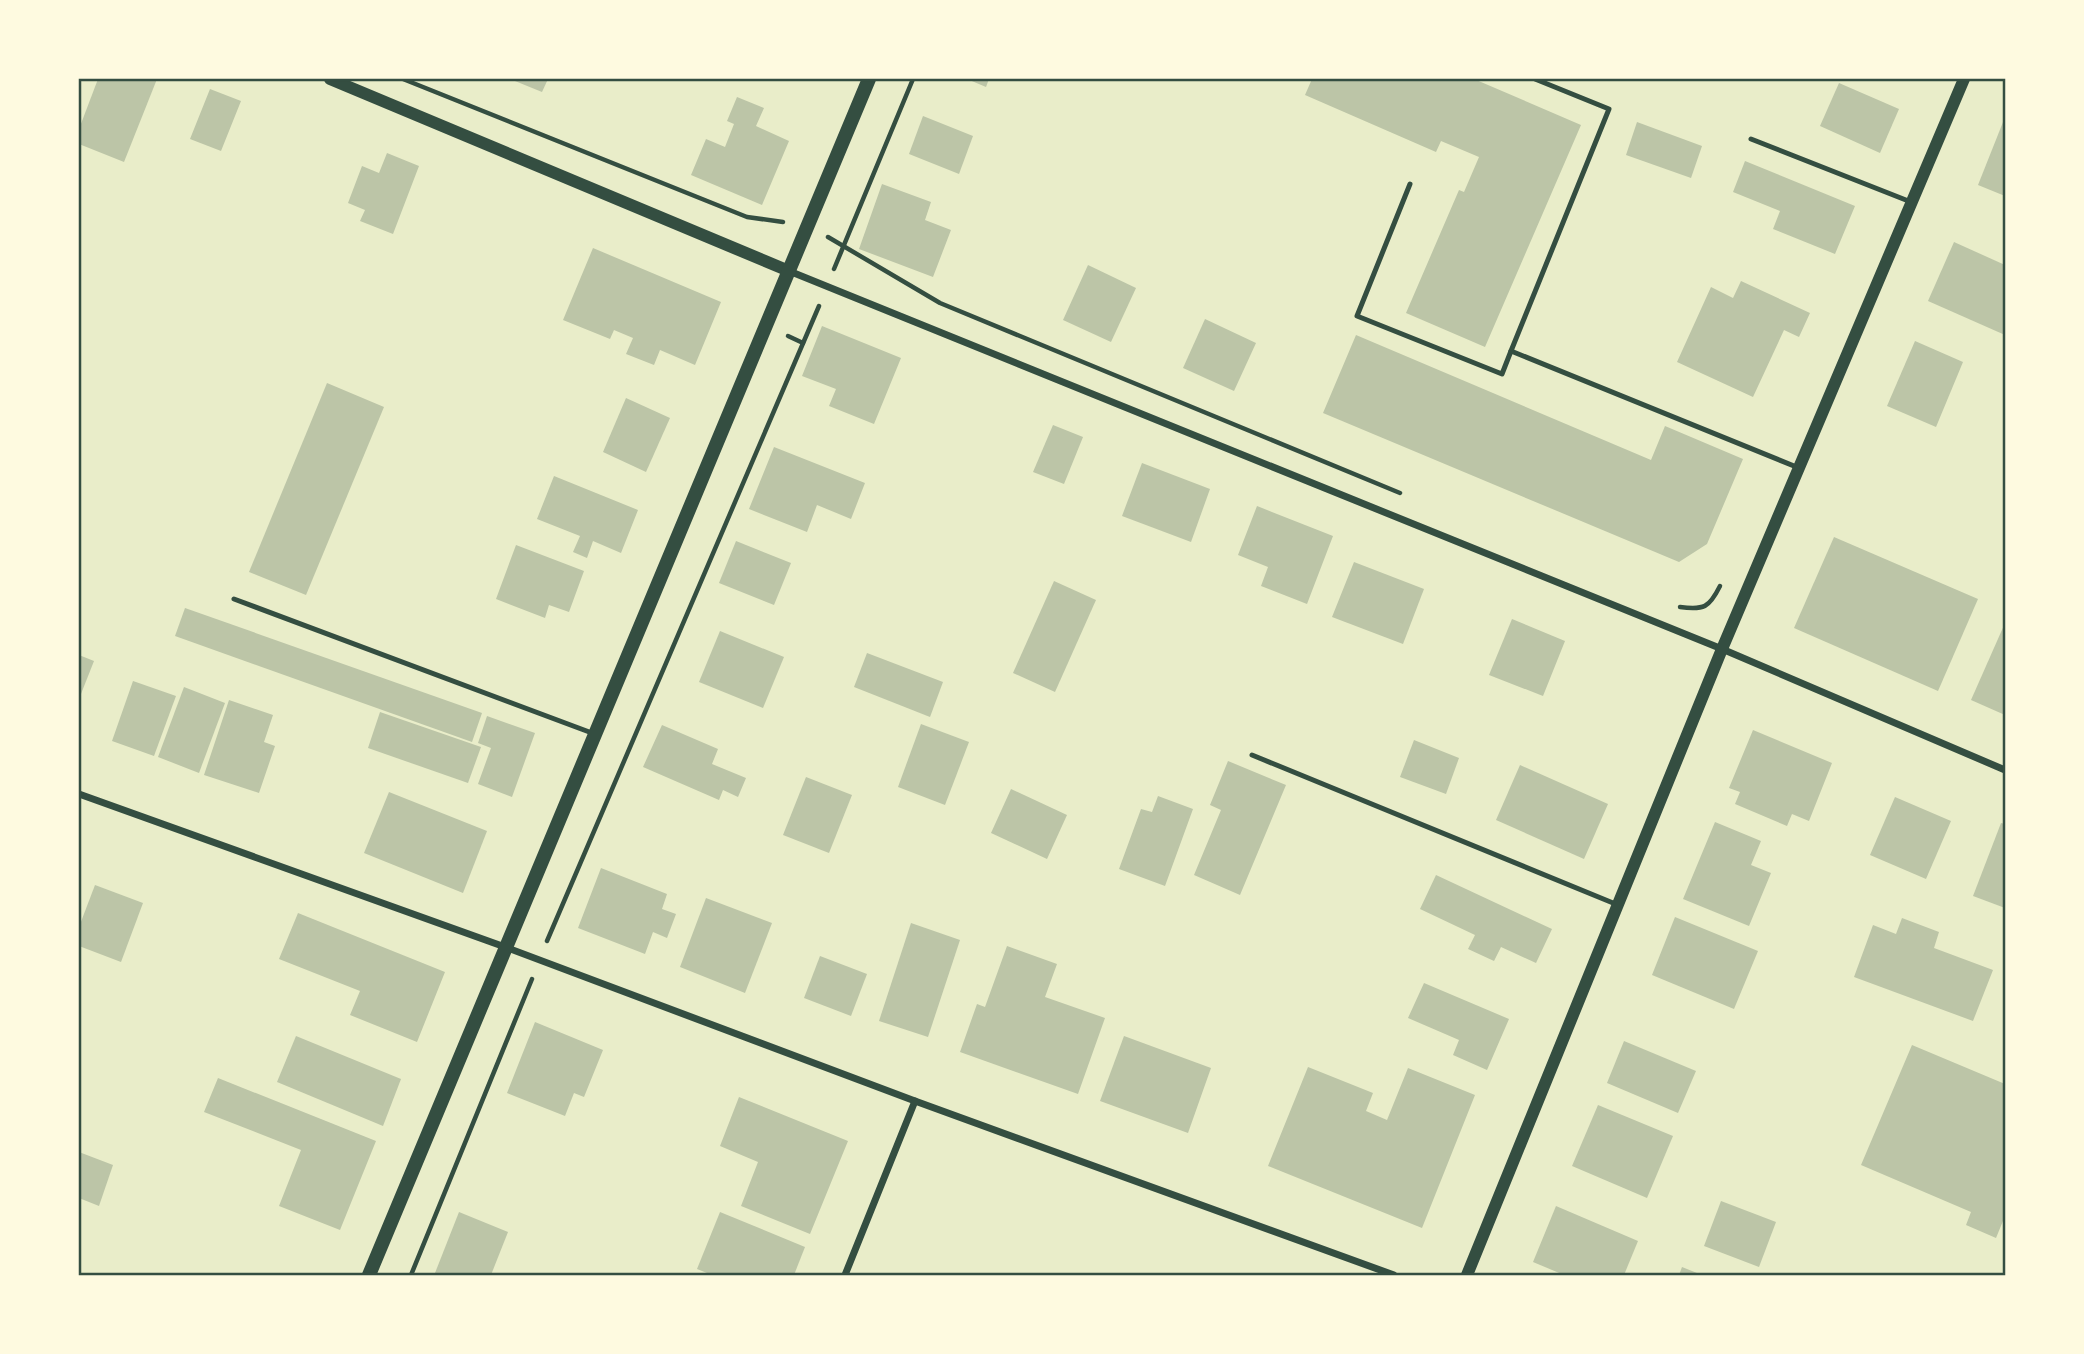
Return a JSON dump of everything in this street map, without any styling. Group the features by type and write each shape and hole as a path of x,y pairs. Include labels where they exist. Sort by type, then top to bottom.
{"main road":[{"path":"369,1275 869,79"}],"street":[{"path":"330,79 789,271 1722,649 2005,770"},
{"path":"1467,1275 1722,649 1964,79"},
{"path":"79,794 540,959 915,1101 1394,1275"},
{"path":"845,1275 915,1101"}],"lane":[{"path":"1410,184 1357,316 1502,374 1609,109 1535,79"},
{"path":"1751,139 1912,202"},
{"path":"1511,351 1799,468"},
{"path":"233,599 596,734"},
{"path":"1252,755 1618,905"}],"path":[{"path":"403,79 747,217 807,226 940,303 1405,495"},
{"path":"411,1275 540,959 913,79"},
{"path":"1677,607 1699,609 1706,605 1713,600 1726,575"}],"building":[{"path":"98,79 157,79 124,162 79,144 79,129"},
{"path":"510,79 548,79 542,92"},
{"path":"967,79 989,79 986,87"},
{"path":"1312,79 1474,79 1581,125 1485,347 1406,313 1459,190 1464,192 1479,157 1441,141 1436,152 1305,95"},
{"path":"1839,83 1899,109 1880,153 1820,126"},
{"path":"210,89 241,101 221,151 190,139"},
{"path":"737,97 764,108 756,126 789,141 762,205 691,175 706,139 725,147 734,124 727,121"},
{"path":"923,116 973,136 959,174 909,154"},
{"path":"2005,117 2005,196 1978,185"},
{"path":"1637,122 1702,146 1691,178 1626,155"},
{"path":"387,153 419,166 393,234 360,221 365,210 348,203 362,166 379,173"},
{"path":"1745,161 1855,206 1835,254 1773,229 1780,211 1733,192"},
{"path":"882,184 931,202 925,220 951,230 933,277 859,249"},
{"path":"1954,242 2005,265 2005,335 1928,301"},
{"path":"593,248 721,302 695,365 660,350 654,365 626,354 633,338 614,330 610,339 563,320"},
{"path":"1088,265 1136,288 1111,342 1063,320"},
{"path":"1741,281 1810,313 1799,337 1784,330 1753,397 1677,362 1711,287 1733,298"},
{"path":"1205,319 1256,343 1234,391 1183,368"},
{"path":"822,326 901,358 874,424 829,406 836,389 802,376"},
{"path":"1356,335 1651,460 1665,426 1743,459 1707,544 1679,562 1323,413"},
{"path":"1915,341 1963,362 1936,427 1887,406"},
{"path":"327,383 384,407 306,595 249,572"},
{"path":"626,398 670,418 646,472 603,452"},
{"path":"1053,425 1083,437 1064,484 1033,472"},
{"path":"774,447 865,483 851,519 817,505 807,532 749,509"},
{"path":"1142,463 1210,489 1191,542 1122,516"},
{"path":"554,476 638,510 621,553 593,541 587,558 573,552 580,536 537,519"},
{"path":"1257,506 1333,536 1307,604 1261,586 1268,567 1238,555"},
{"path":"1834,537 1978,599 1938,691 1794,628"},
{"path":"736,541 791,563 774,605 719,583"},
{"path":"516,545 584,571 569,612 549,605 545,618 496,599"},
{"path":"1354,562 1424,589 1403,644 1332,617"},
{"path":"1054,581 1096,600 1055,692 1013,673"},
{"path":"185,608 482,713 472,742 175,636"},
{"path":"1512,619 1565,641 1543,696 1489,675"},
{"path":"2005,623 2005,715 1971,700"},
{"path":"720,631 784,657 763,708 699,682"},
{"path":"867,653 943,682 930,717 854,687"},
{"path":"79,655 94,661 79,699"},
{"path":"133,681 176,696 154,756 112,741"},
{"path":"184,687 225,703 199,773 158,757"},
{"path":"229,700 273,715 264,742 275,746 259,793 204,775"},
{"path":"380,712 481,747 468,783 368,748"},
{"path":"487,716 535,733 512,797 478,784 491,748 478,743"},
{"path":"921,724 969,742 945,805 898,787"},
{"path":"662,725 718,749 712,764 746,778 738,797 723,790 719,800 643,767"},
{"path":"1753,730 1832,763 1809,821 1792,814 1787,826 1735,804 1740,792 1729,788"},
{"path":"1414,740 1459,758 1446,794 1400,777"},
{"path":"1228,761 1286,785 1240,895 1194,875 1221,810 1210,805"},
{"path":"1520,765 1608,804 1584,859 1496,820"},
{"path":"806,777 852,795 829,853 783,835"},
{"path":"1011,789 1067,815 1047,859 991,833"},
{"path":"389,792 487,831 463,893 364,853"},
{"path":"1158,796 1193,809 1165,886 1119,869 1141,809 1152,812"},
{"path":"1895,797 1951,821 1926,879 1870,855"},
{"path":"1715,822 1761,841 1751,865 1771,873 1749,926 1683,899"},
{"path":"2001,823 2005,824 2005,908 1973,896"},
{"path":"601,868 667,894 662,909 676,914 667,938 653,932 645,954 578,928"},
{"path":"1436,875 1552,929 1536,963 1501,947 1494,961 1468,949 1475,935 1420,909"},
{"path":"95,885 143,903 121,962 79,946 79,927"},
{"path":"706,898 772,923 745,993 680,967"},
{"path":"298,913 445,972 417,1042 350,1015 360,991 279,959"},
{"path":"1675,917 1758,951 1734,1009 1652,975"},
{"path":"1902,918 1939,932 1934,948 1993,970 1973,1021 1854,977 1873,925 1896,934"},
{"path":"911,923 960,940 928,1037 879,1021"},
{"path":"1007,946 1057,964 1045,997 1105,1018 1078,1094 960,1052 977,1004 985,1007"},
{"path":"820,956 867,974 851,1016 804,998"},
{"path":"1424,983 1509,1019 1487,1070 1453,1055 1459,1040 1408,1018"},
{"path":"535,1022 603,1050 584,1097 574,1093 565,1116 507,1093"},
{"path":"296,1036 401,1079 383,1126 277,1082"},
{"path":"1124,1036 1211,1068 1188,1133 1100,1101"},
{"path":"1624,1041 1696,1071 1678,1113 1607,1083"},
{"path":"1912,1045 2005,1084 2005,1216 1996,1238 1966,1225 1971,1212 1861,1165"},
{"path":"1308,1067 1373,1093 1366,1111 1387,1120 1408,1068 1475,1095 1422,1228 1268,1166"},
{"path":"218,1078 376,1141 340,1230 279,1206 301,1150 204,1112"},
{"path":"739,1097 848,1141 810,1234 741,1206 758,1162 720,1146"},
{"path":"1598,1105 1673,1136 1647,1198 1572,1166"},
{"path":"79,1152 113,1165 99,1206 79,1198"},
{"path":"1721,1201 1776,1222 1759,1267 1704,1246"},
{"path":"1556,1206 1638,1241 1624,1275 1564,1275 1533,1262"},
{"path":"459,1212 508,1232 491,1275 435,1273"},
{"path":"720,1212 805,1247 794,1275 712,1275 697,1269"},
{"path":"1682,1267 1702,1275 1679,1275"}]}
